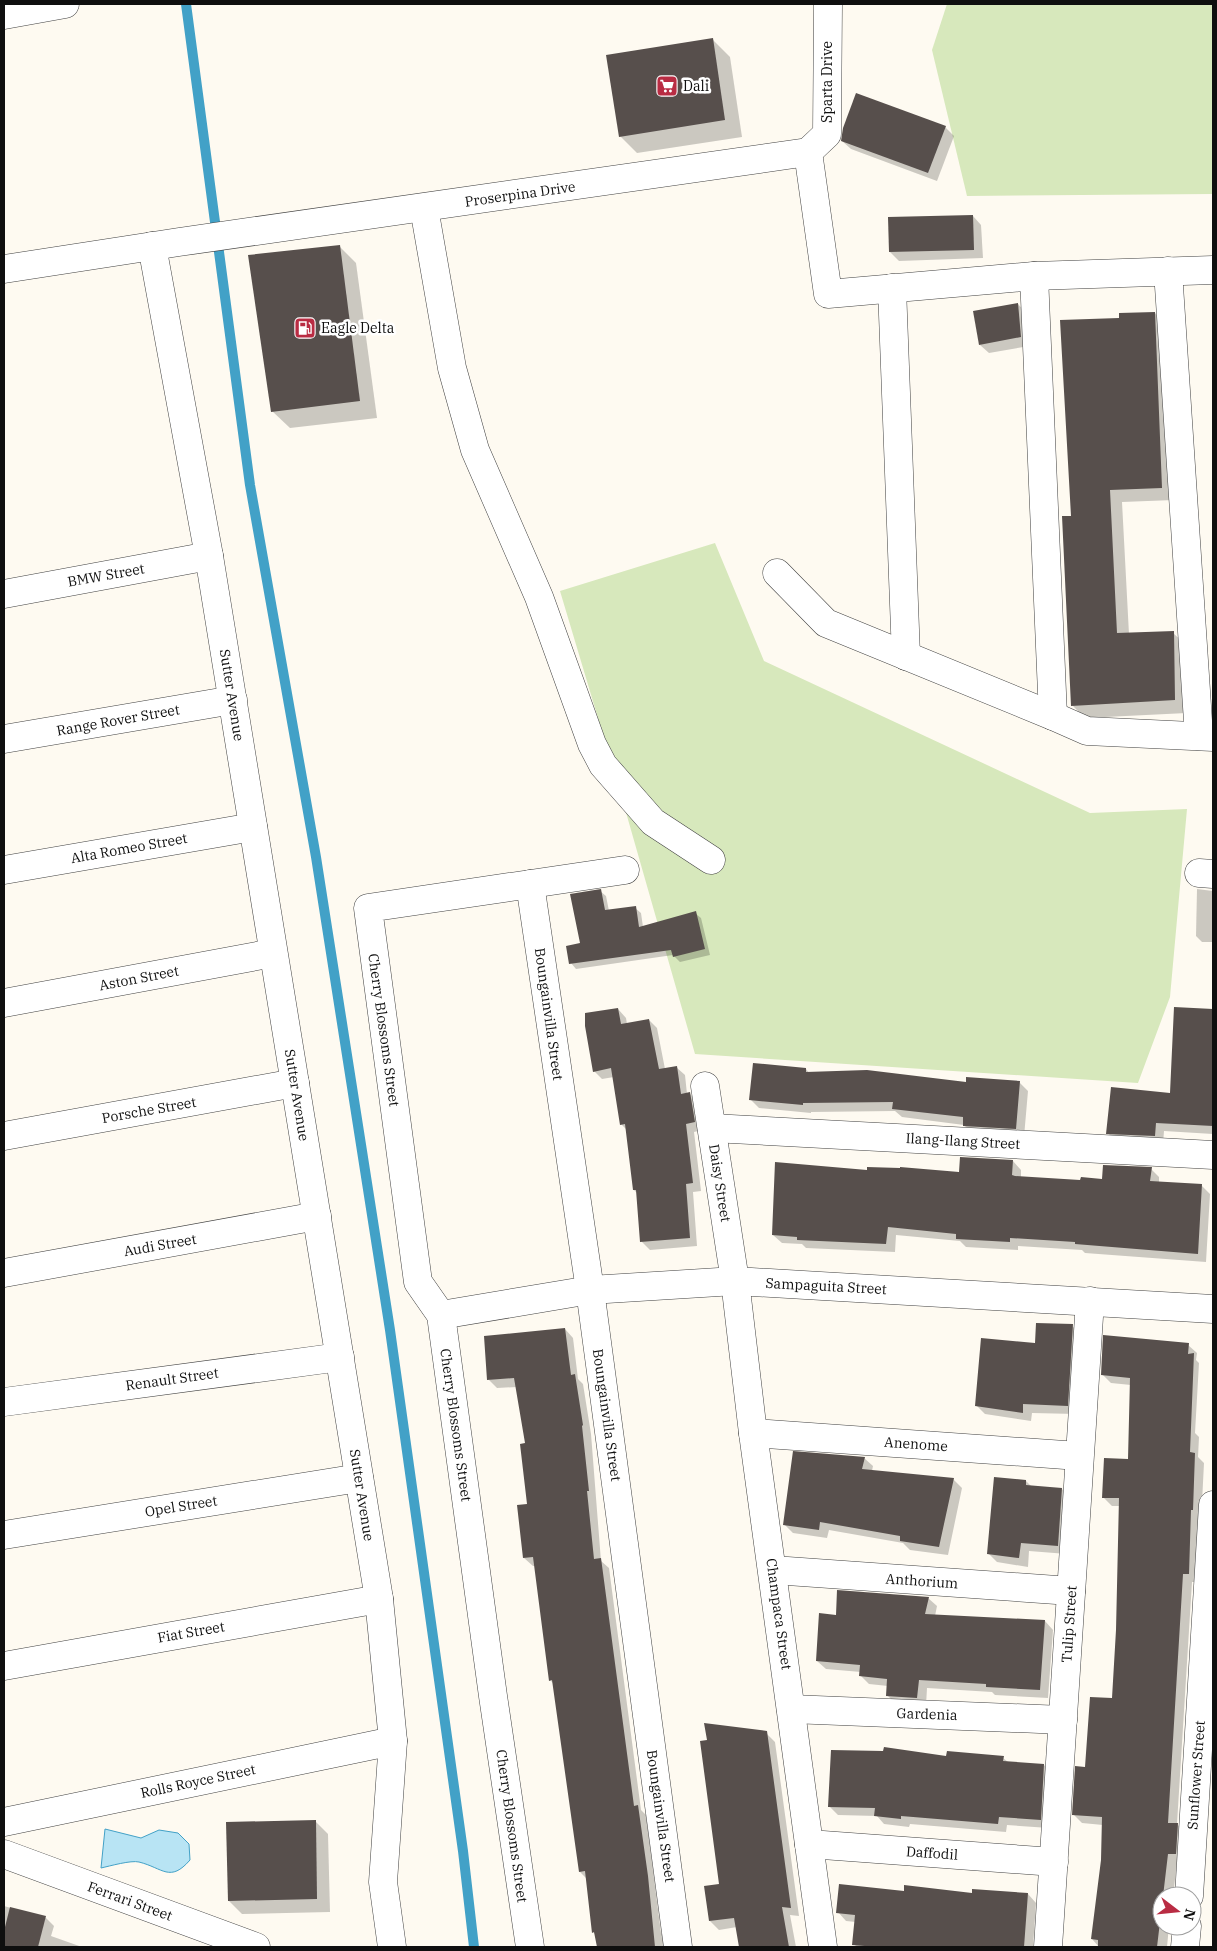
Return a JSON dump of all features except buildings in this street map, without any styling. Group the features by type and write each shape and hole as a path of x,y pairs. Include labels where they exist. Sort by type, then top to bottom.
{"street":[{"path":"4,15 65,4"},
{"name":"Sparta Drive","path":"808,152 827,134 828,4"},
{"path":"808,152 828,294 1034,276 1213,270"},
{"name":"Proserpina Drive","path":"4,269 233,234 808,152"},
{"path":"424,208 452,368 475,450 539,596 592,744 603,765 653,822 711,860"},
{"name":"Sutter Avenue","path":"152,246 209,556 379,1598 393,1741 382,1882 392,1947"},
{"path":"777,573 826,623 1086,731 1206,736 1168,271"},
{"path":"1034,276 1053,716"},
{"path":"892,288 906,656"},
{"name":"BMW Street","path":"4,594 209,556"},
{"name":"Range Rover Street","path":"4,739 232,700"},
{"name":"Alta Romeo Street","path":"4,870 253,827"},
{"path":"530,884 625,870"},
{"name":"Cherry Blossoms Street","path":"530,884 368,908 418,1282 441,1315 493,1696 530,1947"},
{"name":"Boungainvilla Street","path":"530,884 590,1290 678,1947"},
{"name":"Aston Street","path":"4,1003 273,952"},
{"name":"Porsche Street","path":"4,1136 295,1083"},
{"name":"Daisy Street","path":"705,1086 735,1281"},
{"name":"Ilang-Ilang Street","path":"712,1128 1213,1155"},
{"name":"Audi Street","path":"4,1273 317,1216"},
{"name":"Sampaguita Street","path":"441,1315 590,1290 735,1281 1213,1309"},
{"name":"Champaca Street","path":"735,1281 753,1432 823,1947"},
{"name":"Tulip Street","path":"1048,1947 1090,1301"},
{"name":"Renault Street","path":"4,1402 340,1357"},
{"name":"Anenome","path":"753,1432 1079,1456"},
{"name":"Opel Street","path":"4,1535 359,1478"},
{"name":"Sunflower Street","path":"1190,1886 1213,1505"},
{"name":"Anthorium","path":"773,1570 1071,1591"},
{"name":"Fiat Street","path":"4,1666 379,1598"},
{"name":"Gardenia","path":"791,1708 1063,1720"},
{"name":"Rolls Royce Street","path":"4,1822 393,1741"},
{"name":"Daffodil","path":"810,1844 1054,1862"},
{"name":"Ferrari Street","path":"4,1854 256,1947"}],"green space":[{"path":"947,4 1213,4 1213,194 967,196 932,50"},
{"path":"715,543 764,661 1090,813 1187,809 1170,997 1138,1083 695,1054 560,591"}],"water":[{"path":"105,1829 141,1838 159,1830 178,1833 189,1844 190,1860 177,1871 171,1872 139,1862 101,1868"}],"waterway":[{"path":"186,4 250,485 316,857 390,1330 463,1851 474,1947"}],"place":[{"name":"Dali","path":"667,86"},
{"name":"Eagle Delta","path":"305,328"}]}
